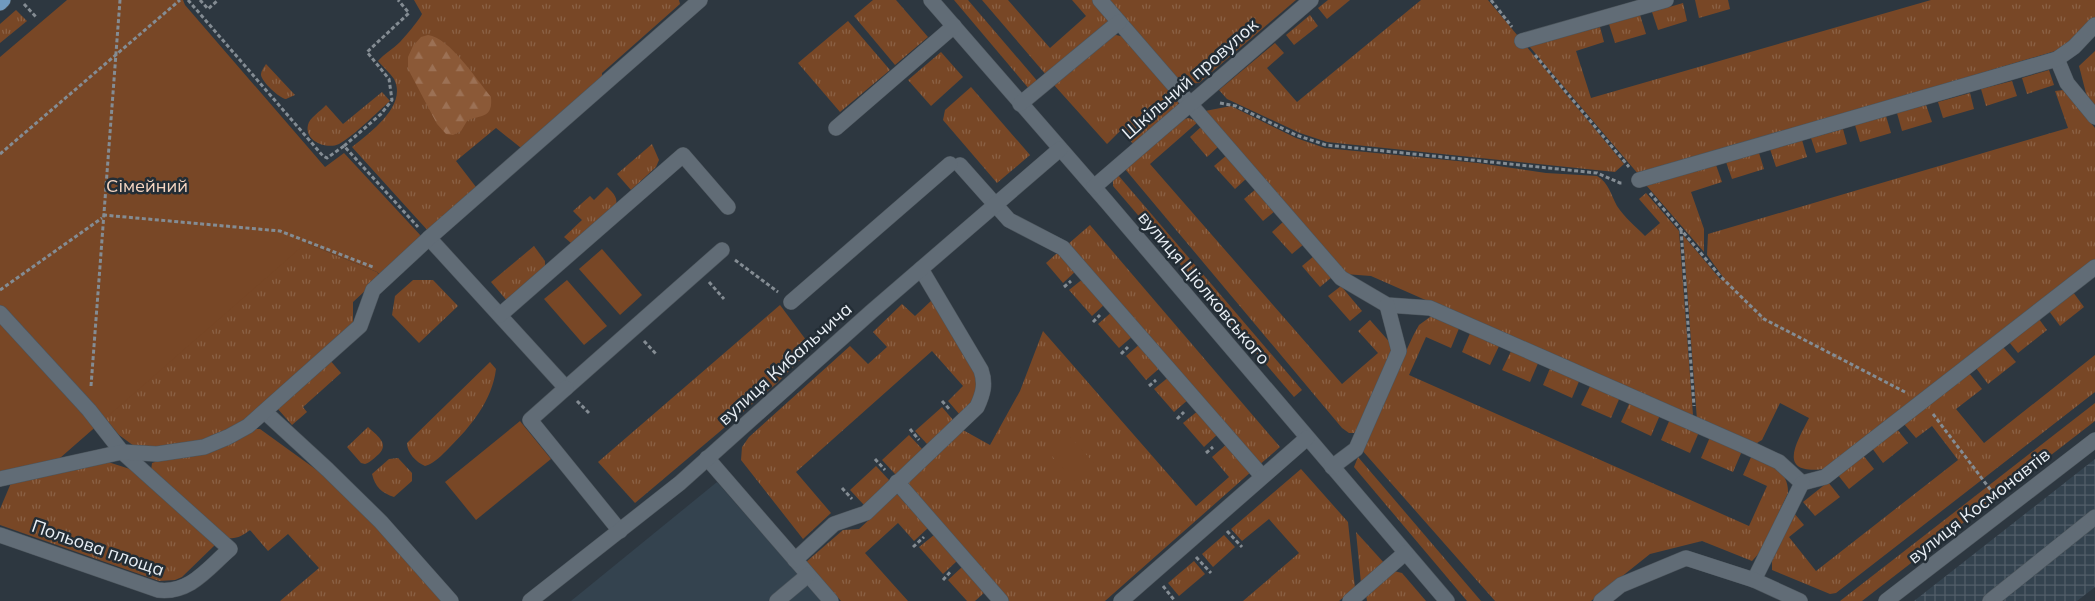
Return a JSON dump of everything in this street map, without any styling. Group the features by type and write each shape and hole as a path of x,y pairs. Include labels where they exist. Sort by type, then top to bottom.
{"main road":[{"path":"0,3 4,0"}],"street":[{"path":"1,481 122,452 157,454 204,447 228,438 248,426 360,326 373,290 428,238 700,0"},
{"name":"вулиця Ціолковського","path":"931,0 1094,187 1306,438 1447,601"},
{"path":"1100,0 1341,278 1387,305 1430,308 1779,462 1802,483"},
{"name":"Шкільний провулок","path":"1094,187 1311,0"},
{"path":"1522,41 1666,0"},
{"path":"1020,104 1119,22"},
{"path":"1639,180 2056,59 2074,47 2095,25"},
{"path":"836,128 954,26"},
{"path":"2056,59 2067,83 2095,117"},
{"name":"вулиця Кибальчича","path":"530,601 680,483 921,269 1060,149"},
{"path":"500,316 683,155 728,207"},
{"path":"791,302 955,165 1009,220 1063,248 1262,476"},
{"path":"428,238 566,388"},
{"path":"620,531 530,420 722,250"},
{"path":"1754,580 1802,483 1824,477 2095,267"},
{"path":"795,560 834,524 866,513 977,407 984,390 981,370 921,269"},
{"path":"1332,467 1356,448 1399,351 1387,305"},
{"path":"0,313 89,410 122,452"},
{"path":"265,412 381,522 451,601"},
{"path":"1121,601 1306,438"},
{"name":"вулиця Космонавтів","path":"1886,601 2095,440"},
{"name":"Польова площа","path":"0,535 158,590 169,591 185,587 230,549 122,452"},
{"path":"707,458 831,601"},
{"path":"897,482 1001,601"},
{"path":"1990,601 2095,517"},
{"path":"1350,601 1405,553"},
{"path":"1601,601 1621,585 1686,558 1754,580 1800,601"},
{"path":"777,601 808,575"}],"path":[{"path":"89,410 120,0"},
{"path":"0,154 180,0"},
{"path":"188,0 323,156 327,158 381,114 392,100 389,79 367,52 409,13 398,0"},
{"path":"200,0 209,8"},
{"path":"201,16 218,0"},
{"path":"1491,0 1522,41 1721,277 1764,319 1923,402 2006,509"},
{"path":"24,4 37,18"},
{"path":"1190,104 1226,102 1296,135 1326,145 1597,173 1620,183 1639,180"},
{"path":"344,146 428,238"},
{"path":"0,290 103,216 280,231 390,274"},
{"path":"1681,228 1695,415 1693,424"},
{"path":"722,250 791,302"}],"shaded area":[{"path":"2095,459 2095,587 2077,601 1914,601"},
{"path":"717,482 821,601 571,601"}],"green space":[{"name":"Сімейний","path":"67,0 183,0 185,5 325,167 344,153 422,237 380,275 377,272 306,243 60,458 0,472 0,57"},
{"path":"414,0 679,0 680,4 602,73 602,81 521,148 496,128 456,161 476,187 429,232 352,147 385,118 396,99 397,89 394,79 378,61 400,42 422,14"},
{"path":"873,0 896,0 928,37 895,65 854,16"},
{"path":"954,0 968,0 1039,83 1030,90"},
{"path":"982,0 1008,0 1050,48 1086,16 1072,0 1093,0 1112,21 1047,76"},
{"path":"1106,0 1296,0 1199,83 1180,84"},
{"path":"1328,0 1350,0 1327,19 1318,8"},
{"path":"1421,0 1488,0 1624,164 1615,172 1327,142 1300,133 1227,99 1219,90 1275,43 1284,53 1267,68 1297,102"},
{"path":"1695,0 1728,0 1730,9 1699,18"},
{"path":"1931,0 2095,0 2095,17 2069,45 2062,49 1639,175 1529,46 1600,27 1604,42 1576,51 1591,98"},
{"path":"1683,3 1687,21 1658,30 1652,12"},
{"path":"16,10 27,21 0,43 0,24"},
{"path":"1310,15 1318,26 1294,45 1286,35"},
{"path":"1640,15 1646,34 1615,43 1609,24"},
{"path":"848,21 890,70 840,112 798,63"},
{"path":"428,35 445,43 454,51 491,97 490,109 485,115 467,121 461,131 453,135 446,134 437,124 408,69 408,57 413,46 421,37"},
{"path":"1111,36 1125,37 1179,101 1178,105 1134,145 1121,130 1107,144 1054,85"},
{"path":"2095,51 2095,109 2088,101 2079,66"},
{"path":"941,52 963,77 931,106 908,80"},
{"path":"266,64 295,95 286,99 275,93 261,75"},
{"path":"2049,70 2054,85 2027,94 2022,78"},
{"path":"2012,81 2017,96 1986,106 1981,89"},
{"path":"971,87 1030,155 997,183 943,120 945,110"},
{"path":"2063,90 2095,128 2095,259 1825,469 1810,470 1800,467 1795,462 1795,447 1809,418 1780,403 1762,440 1755,444 1697,420 1683,235 1721,280 1723,277 1707,255 1708,234 2068,128 2055,91"},
{"path":"382,92 390,101 358,130 339,144 334,146 323,145 309,136 309,122 326,105 343,124"},
{"path":"1970,93 1974,109 1943,118 1938,102"},
{"path":"1926,105 1932,122 1902,131 1897,113"},
{"path":"1231,106 1296,138 1325,148 1478,163 1546,173 1597,176 1607,186 1620,210 1645,236 1660,223 1639,199 1646,193 1679,231 1693,415 1691,417 1371,276 1345,274 1205,111"},
{"path":"1886,116 1891,133 1860,142 1855,125"},
{"path":"1189,118 1198,122 1150,164 1342,384 1378,353 1358,331 1370,320 1394,347 1358,430 1354,433 1349,433 1342,428 1125,169 1184,119"},
{"path":"1202,126 1219,146 1207,157 1190,137"},
{"path":"1843,129 1847,144 1816,153 1811,138"},
{"path":"1802,140 1807,157 1776,167 1770,149"},
{"path":"652,144 659,160 656,167 631,190 617,174"},
{"path":"1759,153 1764,169 1732,179 1726,162"},
{"path":"1227,155 1247,178 1235,189 1214,166"},
{"path":"1716,165 1722,182 1691,192 1704,229 1704,252 1646,185"},
{"path":"1118,175 1302,390 1294,397 1113,186 1113,180"},
{"path":"607,187 616,199 615,208 571,243 564,237 582,220 573,211 590,196 594,200"},
{"path":"1256,189 1275,211 1263,221 1244,199"},
{"path":"106,217 306,243 377,272 380,277 353,302 353,325 252,416 207,440 162,448 134,446 119,435 105,418"},
{"path":"1284,221 1304,244 1292,254 1272,232"},
{"path":"1090,225 1280,447 1258,466 1067,245"},
{"path":"534,246 545,261 545,266 508,302 491,282"},
{"path":"602,249 642,295 620,315 579,269"},
{"path":"1056,254 1059,254 1077,270 1063,283 1046,263"},
{"path":"1314,256 1332,277 1320,287 1302,266"},
{"path":"1084,278 1106,303 1092,316 1069,290"},
{"path":"413,280 433,280 458,306 419,343 392,315 395,296"},
{"path":"567,280 607,326 584,345 544,299"},
{"path":"1341,286 1362,311 1350,321 1328,296"},
{"path":"2073,292 2084,307 2060,326 2049,311"},
{"path":"932,300 978,377 977,394 960,415 948,401 963,386 932,351 796,472 831,513 803,539 741,460 742,447 749,437 850,346 868,364 887,347 873,332 902,304 915,316"},
{"path":"780,305 812,348 776,384 635,503 598,462"},
{"path":"1113,311 1134,335 1119,348 1098,324"},
{"path":"1430,317 1436,317 1460,326 1451,348 1426,337 1409,375 1749,526 1767,486 1743,475 1752,455 1777,469 1785,479 1788,493 1761,551 1752,561 1702,541 1650,554 1591,601 1495,601 1361,449 1413,336 1419,325"},
{"path":"2039,319 2047,330 2018,353 2009,342"},
{"path":"1043,331 1196,506 1229,477 1212,457 1228,443 1252,471 1105,601 1009,601 905,484 963,430 990,445 1020,391"},
{"path":"1471,331 1500,344 1490,365 1462,352"},
{"path":"1141,343 1161,367 1146,380 1126,356"},
{"path":"2003,347 2016,362 1988,384 1976,368"},
{"path":"1512,349 1539,361 1530,382 1502,370"},
{"path":"2095,355 2095,392 1836,593 1830,594 1772,570 1772,556 1794,513 1804,525 1789,537 1816,571 1958,460 1932,426 1916,438 1904,424 1969,373 1982,389 1956,409 1984,443"},
{"path":"329,359 341,373 303,407 307,412 292,425 277,408"},
{"path":"490,362 496,369 494,381 485,402 472,422 457,440 435,461 425,466 418,462 410,454 407,443"},
{"path":"1551,366 1580,379 1572,398 1543,385"},
{"path":"1170,376 1189,399 1174,412 1154,389"},
{"path":"1591,384 1620,397 1611,418 1581,405"},
{"path":"1630,402 1660,415 1651,436 1621,422"},
{"path":"2095,403 2095,421 1862,601 1840,601"},
{"path":"942,407 954,421 928,445 915,431"},
{"path":"1199,410 1219,433 1204,447 1183,423"},
{"path":"1670,419 1699,432 1690,453 1661,440"},
{"path":"520,421 551,459 476,520 445,482"},
{"path":"368,427 381,439 383,446 379,454 365,464 361,463 347,447"},
{"path":"253,429 260,429 325,476 358,506 442,601 280,601 319,568 288,534 268,551 250,530 238,537 223,537 151,471 152,463"},
{"path":"1897,429 1908,443 1883,463 1872,448"},
{"path":"909,435 923,450 896,475 882,460"},
{"path":"1070,437 1094,463 1075,481 1051,455"},
{"path":"1710,437 1742,451 1733,472 1701,458"},
{"path":"1863,455 1874,469 1849,489 1838,475"},
{"path":"1358,457 1481,601 1467,601 1354,467"},
{"path":"398,458 412,473 412,481 394,497 380,489 375,483 372,474 389,459"},
{"path":"108,462 133,470 217,543 182,577 175,580 159,581 0,525 0,509 11,483"},
{"path":"876,466 890,481 864,505 850,490"},
{"path":"1301,469 1348,522 1355,588 1339,601 1243,601 1299,553 1269,519 1242,541 1231,529"},
{"path":"1828,482 1840,497 1815,516 1803,502"},
{"path":"897,494 928,528 914,541 898,523 865,553 908,601 841,601 806,562 843,530 859,529"},
{"path":"1356,532 1385,564 1361,583"},
{"path":"934,535 957,561 943,574 919,547"},
{"path":"1224,535 1235,547 1213,567 1202,554"},
{"path":"1194,561 1205,574 1179,596 1168,583"},
{"path":"962,567 985,592 975,601 967,601 948,580"},
{"path":"1394,571 1402,573 1426,601 1367,601 1366,595"}]}
